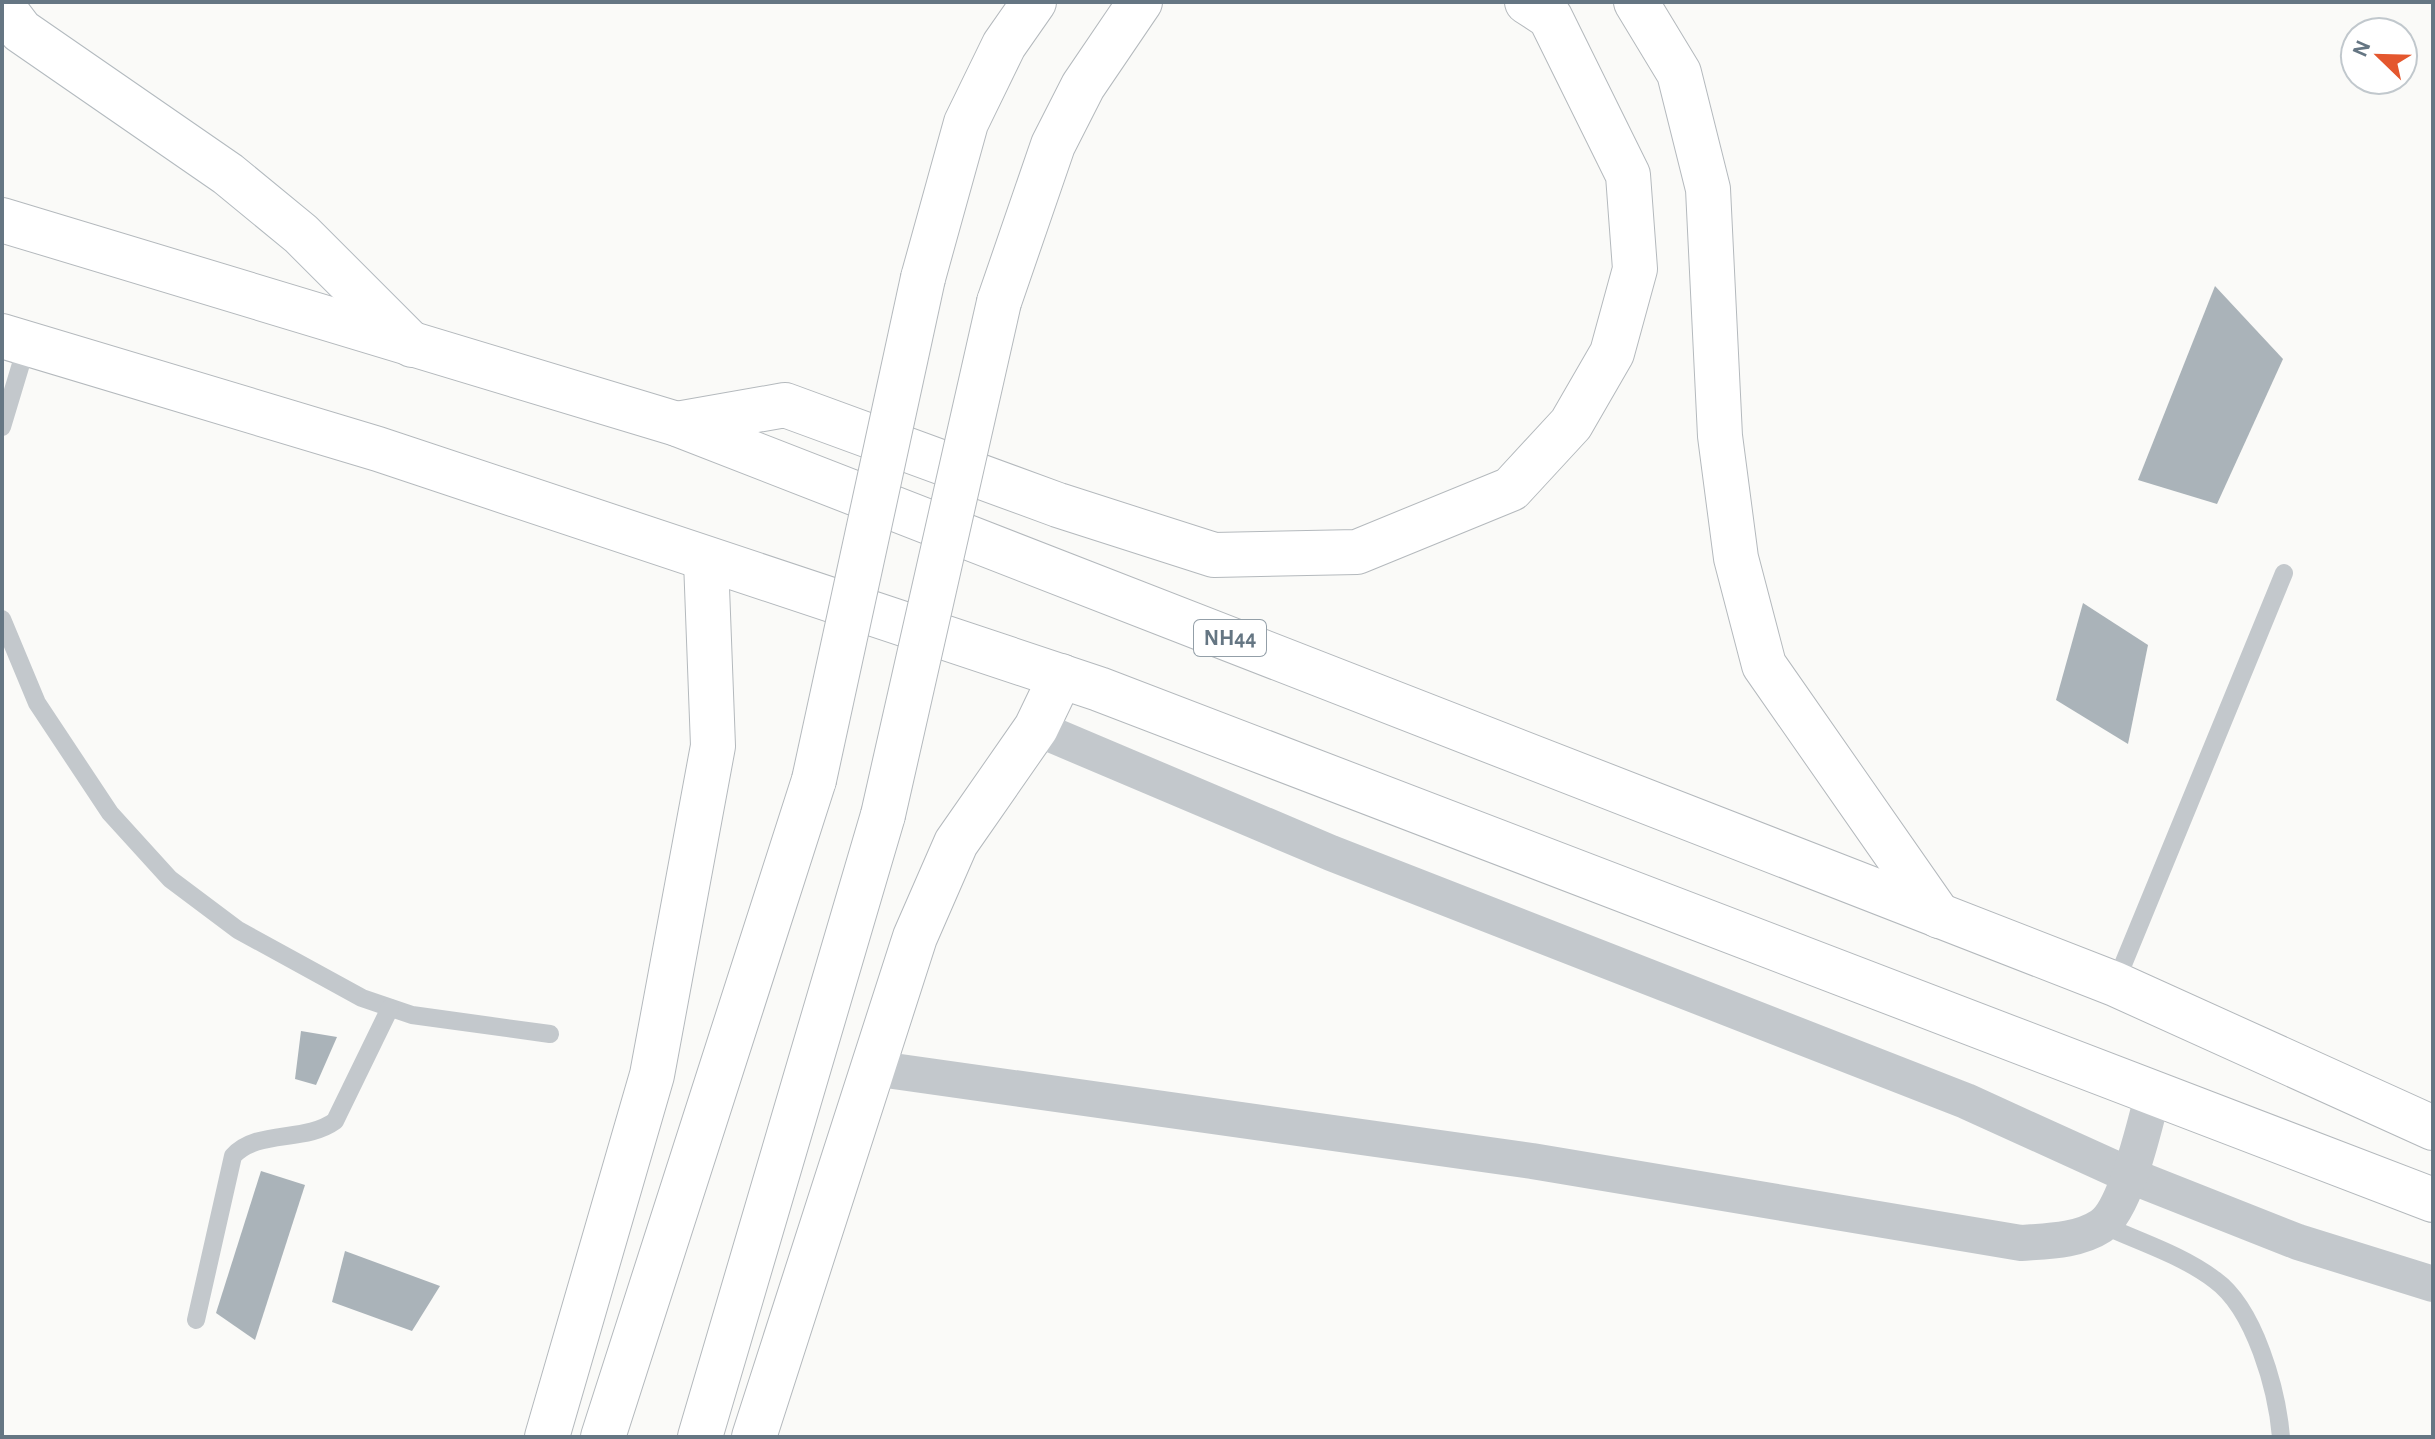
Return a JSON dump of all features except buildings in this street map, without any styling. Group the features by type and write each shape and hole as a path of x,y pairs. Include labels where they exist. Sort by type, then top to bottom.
{"main road":[{"path":"603,1437 814,780 923,278 966,123 1004,45 1034,2"},
{"path":"700,1437 883,815 999,302 1053,145 1083,86 1140,2"},
{"path":"677,424 785,405 1058,505 1214,555 1357,552 1511,489 1571,424 1612,353 1635,269 1628,175 1550,17 1527,2"},
{"path":"1636,2 1679,73 1708,189 1720,436 1736,558 1764,665 1939,916"},
{"path":"2,6 21,31 228,174 277,214 412,345"},
{"name":"NH44","path":"2,220 677,424 2115,984 2433,1128"},
{"path":"14,340 378,449 706,561 1061,676 2433,1200"},
{"path":"547,1437 652,1075 713,746 706,561"},
{"path":"754,1437 915,937 956,843 1036,728 1061,676"}],"street":[{"path":"1036,728 1331,853 1966,1101 2131,1176 2298,1242 2433,1284"},
{"path":"872,1068 1532,1161 2021,1243 2068,1239 2103,1225 2131,1176 2153,1093"}],"lane":[{"path":"2,427 14,340"},
{"path":"2115,984 2284,573"},
{"path":"2,619 37,703 110,813 170,879 238,930 362,998 412,1015 550,1034"},
{"path":"196,1320 233,1156 242,1145 321,1132 335,1121 390,1008"},
{"path":"2103,1225 2184,1261 2217,1281 2242,1312 2258,1345 2278,1402 2281,1437"}]}
